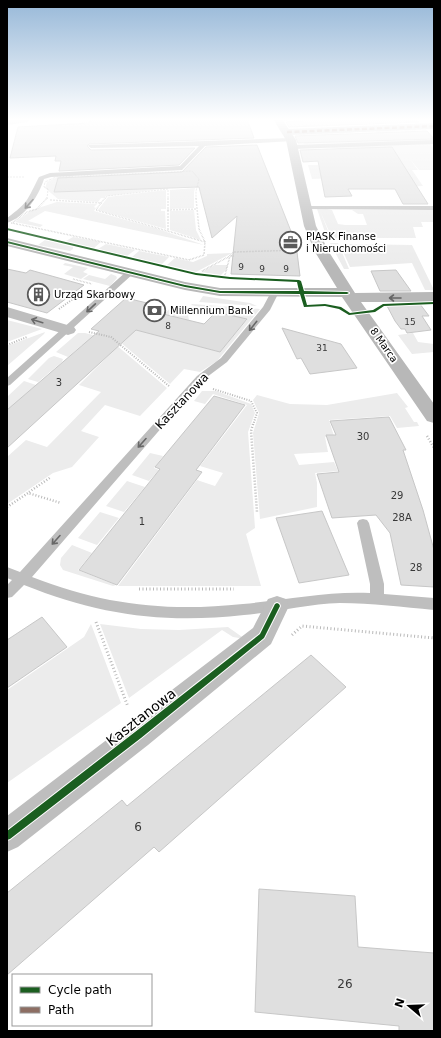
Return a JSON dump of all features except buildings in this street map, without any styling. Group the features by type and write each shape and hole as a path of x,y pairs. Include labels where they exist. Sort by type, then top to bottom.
{"street":[{"name":"8 Marca","path":"296,167 310,226 319,247 349,296 434,417"},
{"path":"7,242 185,286 220,292 434,297"},
{"path":"7,312 68,330"},
{"name":"Kasztanowa","path":"7,836 138,735 262,636 277,606"}],"lane":[{"path":"7,221 29,206 36,195 41,178 50,175 183,167"},
{"path":"306,207 434,208"},
{"path":"7,383 130,273"},
{"name":"Kasztanowa","path":"7,594 200,378 224,360 267,308 274,294"},
{"path":"363,523 376,584 377,600"},
{"path":"7,572 22,579 90,602 114,608 139,611 185,613 277,606 340,598 434,604"}],"path":[{"path":"192,171 198,179 196,191 197,209 199,230 205,242 204,255 189,260 12,223 27,212 37,209 47,199 48,189 44,187 45,182 56,177 192,171"},
{"path":"168,231 168,189 107,196 96,210 205,242"},
{"path":"47,199 101,203"},
{"path":"167,210 197,209"},
{"path":"196,274 230,256 234,252 301,250"},
{"path":"225,277 230,256"},
{"path":"84,330 111,337 169,386 189,391"},
{"path":"211,389 251,401 257,413 251,431 257,512"},
{"path":"7,507 51,477"},
{"path":"28,493 61,503"},
{"path":"138,589 242,589"},
{"path":"94,618 138,735"},
{"path":"288,638 302,626 434,638"}],"shaded area":[{"path":"309,167 319,167 322,172 328,167 416,167 418,170 412,170 423,186 396,187 353,177 312,179"},
{"path":"417,167 434,167 434,170 419,170"},
{"path":"73,176 72,180 57,180 55,191 176,187 106,196 101,198 98,202 58,199 45,188 47,182 58,177"},
{"path":"195,188 194,208 170,209 170,190"},
{"path":"166,190 166,209 161,209 161,211 165,211 166,229 98,210 108,197"},
{"path":"57,202 97,204 94,207 96,208 94,211 158,229 204,245 45,211 28,221 43,225 40,227 15,222 32,210"},
{"path":"317,209 332,209 327,210 332,210 338,224 345,225 367,225 363,214 358,214 352,210 434,210 434,222 421,222 423,227 413,227 416,238 332,238 320,211 331,238 327,238"},
{"path":"194,210 196,230 201,240 170,230 170,211"},
{"path":"73,237 101,242 94,248 66,241"},
{"path":"45,240 73,247 73,249 70,251 38,245"},
{"path":"330,243 338,243 349,269 344,269"},
{"path":"106,244 135,250 127,256 98,249"},
{"path":"349,244 412,245 434,290 425,290 412,263 350,267 341,247 351,246"},
{"path":"139,251 169,257 162,264 132,257"},
{"path":"232,253 196,272 167,265 175,258 193,262 207,256 207,254"},
{"path":"65,263 88,268 83,272 88,274 81,279 64,274 73,267 63,265"},
{"path":"215,265 228,265 227,269 221,275 201,272"},
{"path":"111,274 117,278 110,286 83,279 89,275 105,279"},
{"path":"203,296 250,303 257,306 199,302"},
{"path":"191,305 260,309 217,361 200,372 184,369 170,384 120,342 130,328 220,352 247,320 216,312 214,314 202,310 204,308"},
{"path":"173,306 187,309 189,320 164,314"},
{"path":"7,320 42,329 7,342"},
{"path":"45,332 44,334 7,366 7,346"},
{"path":"78,333 85,333 109,339 167,388 140,416 105,405 81,431 99,437 72,467 53,473 7,504 7,457 26,440 47,447 101,392 79,385 110,354 82,345 68,357 56,352"},
{"path":"413,333 418,342 434,344 434,352 412,354 398,335"},
{"path":"54,356 63,359 62,362 38,382 28,379 49,358"},
{"path":"24,381 36,385 7,410 7,397"},
{"path":"202,391 216,391 251,404 255,413 248,432 255,528 246,534 261,586 118,586 197,480 215,486 223,473 200,466 247,405 213,394 205,404 194,401"},
{"path":"397,393 408,407 405,408 414,422 417,422 419,426 397,428 390,416 329,420 334,436 325,437 328,452 294,454 299,465 334,462 338,471 315,473 317,483 317,507 260,519 253,433 259,413 253,400 257,395 290,404 327,405"},
{"path":"150,453 163,456 154,468 159,470 149,481 132,475"},
{"path":"127,481 145,487 124,512 106,506"},
{"path":"100,512 119,518 97,545 78,538"},
{"path":"72,545 92,553 78,570 116,585 113,586 63,570 60,565 61,558"},
{"path":"91,624 121,703 7,783 7,690 84,637"},
{"path":"100,624 141,629 179,630 228,627 245,639 233,637 222,630 129,698"}],"cycle path":[{"path":"7,229 196,274 230,278 299,281 305,306 325,305 340,308 349,314 374,311 383,305 434,303"},
{"path":"7,242 185,286 220,292 347,293"},
{"path":"7,836 138,735 262,636 277,606"}],"place":[{"name":"PIASK Finanse i Nieruchomości","path":"290,242"},
{"name":"Urząd Skarbowy","path":"39,294"},
{"name":"Millennium Bank","path":"154,310"}]}
